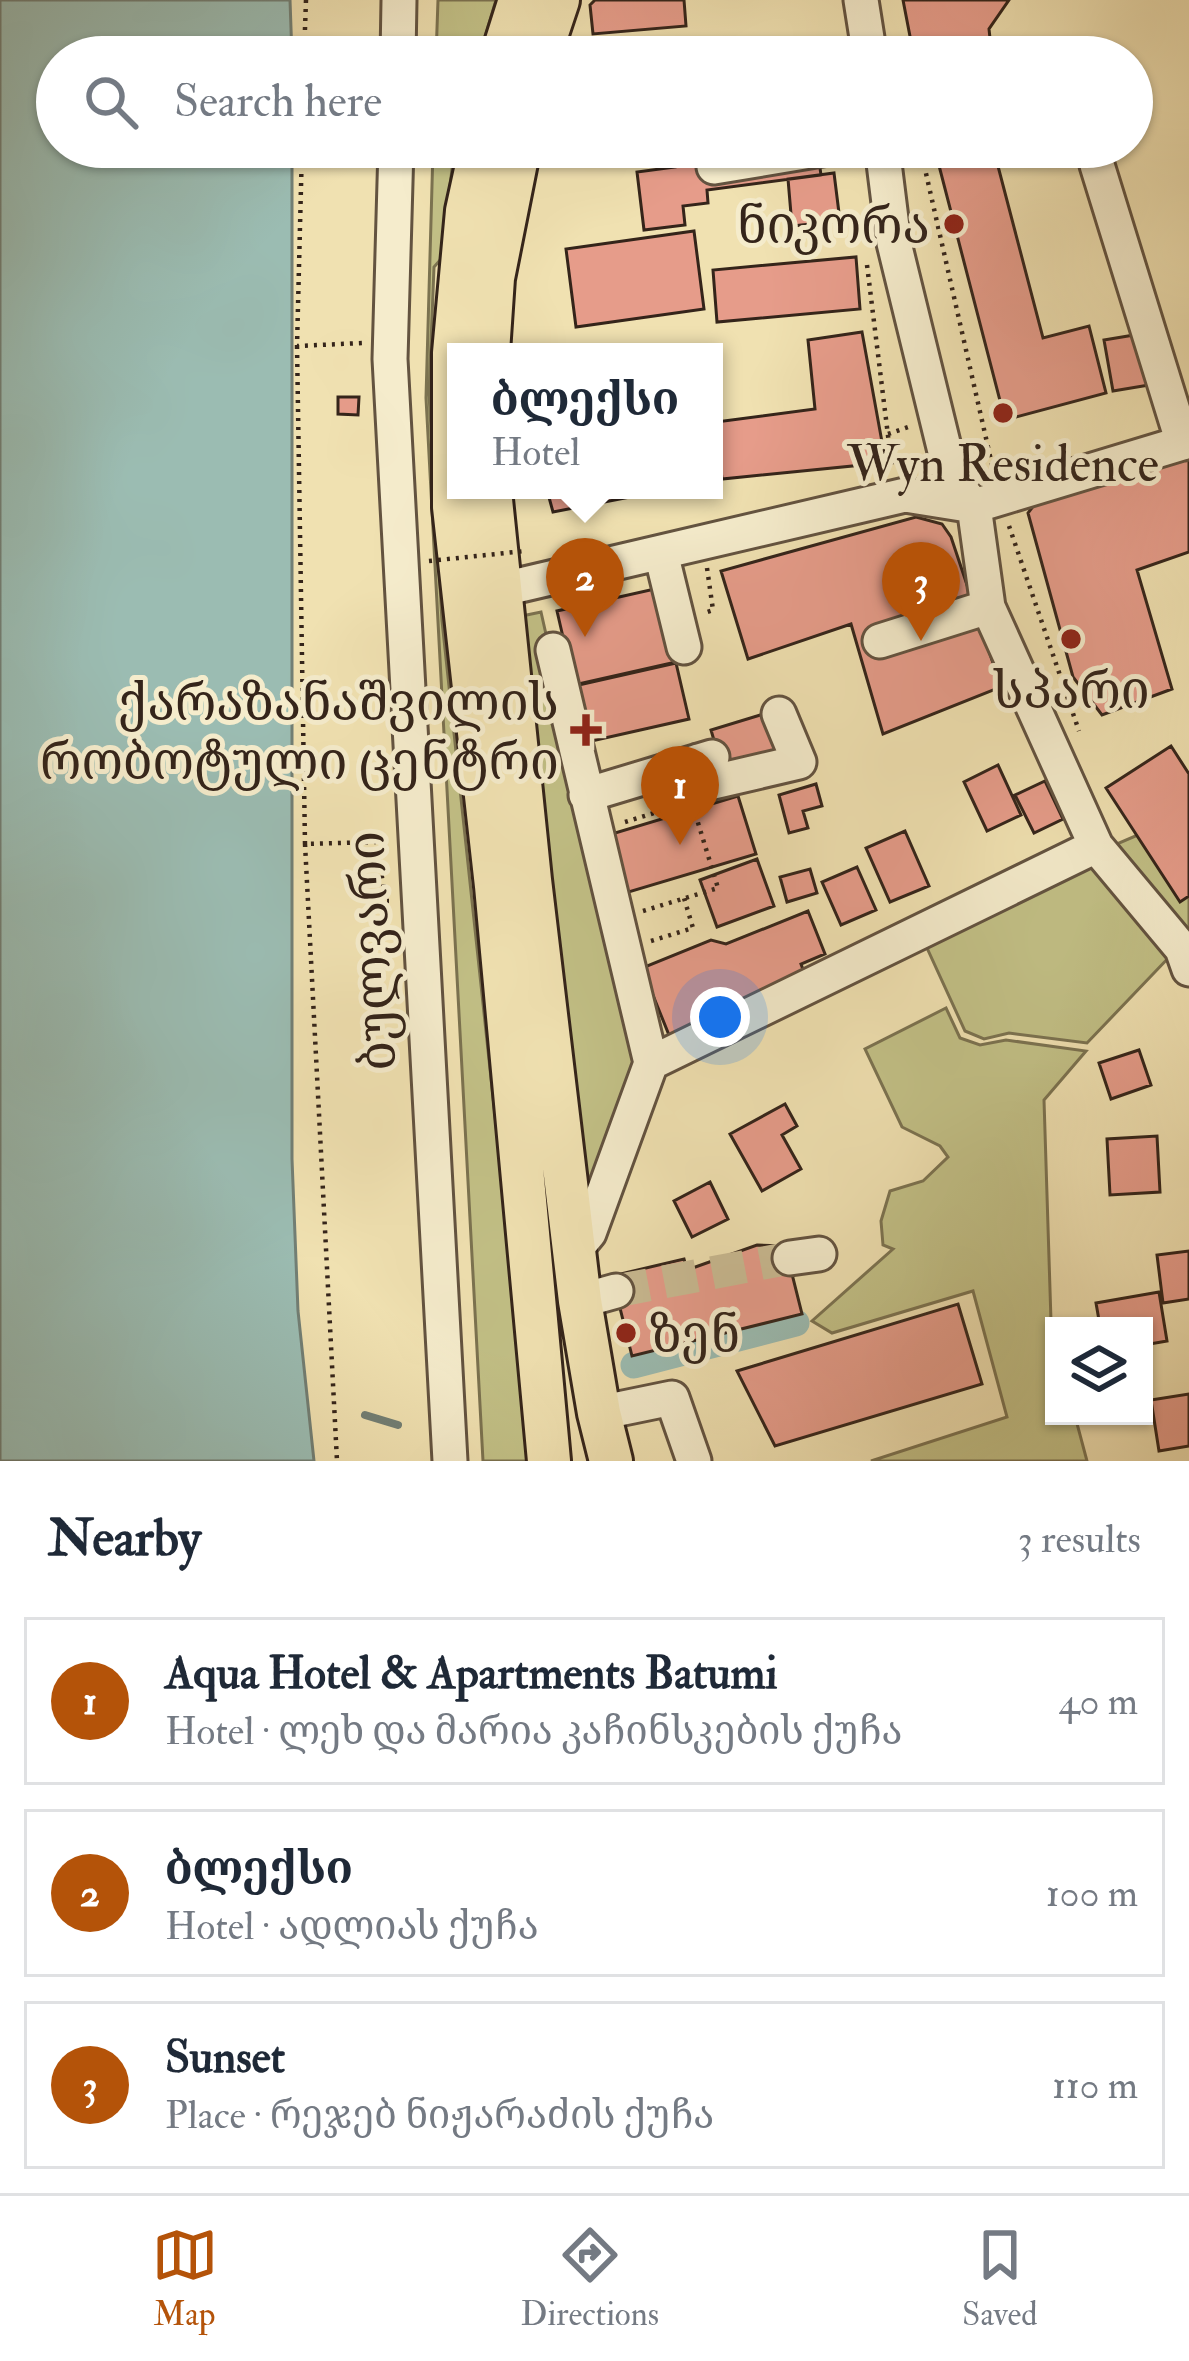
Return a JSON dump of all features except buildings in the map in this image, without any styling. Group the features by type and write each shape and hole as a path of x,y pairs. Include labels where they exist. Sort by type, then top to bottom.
{"main road":[{"path":"509,36 520,0"},
{"path":"545,36 558,0"},
{"path":"455,343 466,211 476,168"},
{"path":"489,343 493,278 515,168"},
{"path":"454,499 496,886 549,1461"},
{"path":"491,499 574,1251 598,1296 599,1413 611,1461"}],"street":[{"path":"398,36 399,0"},
{"path":"862,0 867,36"},
{"name":"ბულვარი","path":"395,168 390,359 450,1461"},
{"path":"885,168 894,243 952,480 974,506 988,607 1096,847 1182,949 1189,969"},
{"path":"499,590 896,496 974,506 1186,442 1098,168"},
{"path":"662,553 681,633"},
{"path":"880,641 988,607"},
{"path":"554,650 651,1063 589,1233 574,1251"},
{"path":"586,795 705,759 705,784 799,762 779,714"},
{"path":"651,1063 1096,847"},
{"path":"599,1413 672,1397 694,1461"}],"path":[{"path":"305,36 306,0"},
{"path":"301,168 296,346 305,844 337,1461"},
{"path":"866,257 896,496"},
{"path":"296,346 364,344"},
{"path":"429,561 525,551"},
{"path":"681,633 713,610 706,565"},
{"path":"618,825 692,802 718,888 635,913"},
{"path":"305,844 376,842 386,902"},
{"path":"644,943 694,928 685,898"}],"shaded area":[{"path":"438,0 496,0 485,36 437,36"},
{"path":"432,168 452,168 441,259 434,267 429,394 442,621 523,1377 538,1461 483,1461 426,398"},
{"path":"541,612 642,1062 589,1216 522,616"},
{"path":"1189,813 1189,944 1105,849"},
{"path":"1095,856 1175,951 1087,1043 1009,1033 984,1039 965,1031 922,937"},
{"path":"946,1008 960,1038 980,1045 1006,1040 1086,1051 1044,1100 1051,1317 1045,1317 1045,1425 1077,1425 1087,1461 871,1461 1007,1417 973,1291 832,1333 812,1321 893,1249 883,1245 881,1221 890,1191 923,1181 948,1157 940,1146 902,1127 865,1049"}],"water":[{"path":"0,0 290,0 291,36 36,36 36,168 292,168 292,1159 298,1311 314,1461 0,1461"}],"waterway":[{"path":"634,1365 796,1323"},
{"path":"365,1415 398,1425"}],"tunnel":[{"path":"616,1291 790,1258"}],"place":[{"name":"ნიკორა","path":"954,224"},
{"name":"Wyn Residence","path":"1003,413"},
{"name":"ბლექსი","path":"585,637"},
{"name":"სპარი","path":"1071,639"},
{"name":"Sunset","path":"921,641"},
{"name":"ქარაზანაშვილის რობოტული ცენტრი","path":"586,730"},
{"name":"Aqua Hotel & Apartments Batumi","path":"680,845"},
{"name":"ზენ","path":"626,1333"}]}
